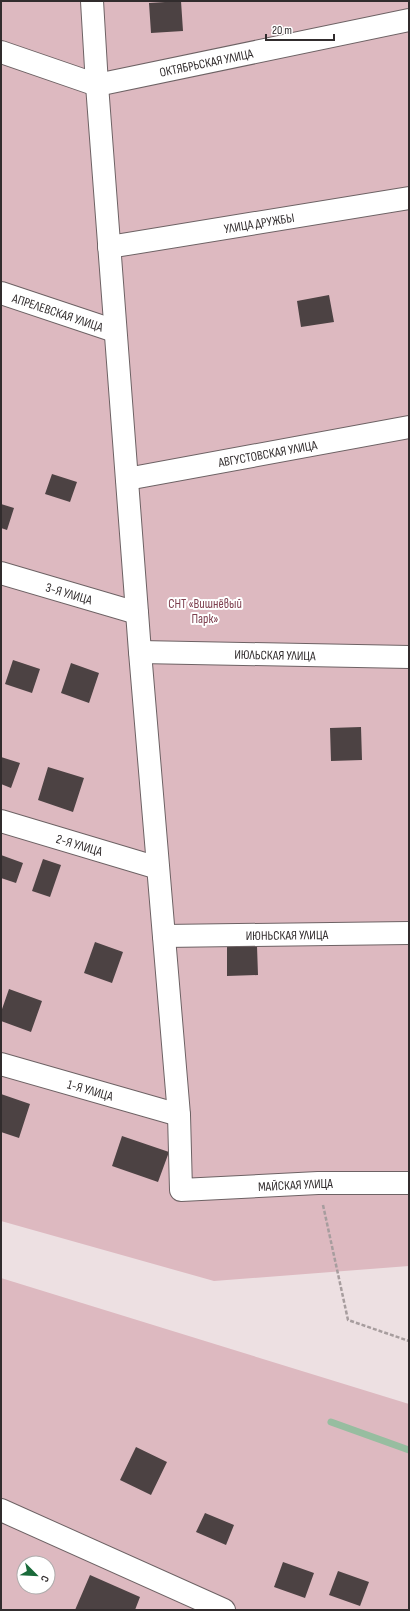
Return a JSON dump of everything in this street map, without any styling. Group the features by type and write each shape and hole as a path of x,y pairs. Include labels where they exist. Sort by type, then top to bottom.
{"street":[{"path":"92,1 115,331 140,652 179,1115"},
{"name":"ОКТЯБРЬСКАЯ УЛИЦА","path":"97,85 409,20"},
{"path":"1,52 97,85"},
{"name":"УЛИЦА ДРУЖБЫ","path":"109,247 409,198"},
{"name":"АПРЕЛЕВСКАЯ УЛИЦА","path":"1,293 115,331"},
{"name":"АВГУСТОВСКАЯ УЛИЦА","path":"127,479 409,427"},
{"name":"3-Я УЛИЦА","path":"1,573 137,613"},
{"name":"ИЮЛЬСКАЯ УЛИЦА","path":"140,652 409,657"},
{"name":"2-Я УЛИЦА","path":"1,821 158,868"},
{"name":"ИЮНЬСКАЯ УЛИЦА","path":"164,936 409,933"},
{"name":"1-Я УЛИЦА","path":"1,1064 179,1115"},
{"name":"МАЙСКАЯ УЛИЦА","path":"179,1115 181,1190 318,1183 409,1183"},
{"path":"1,1510 224,1610"}],"path":[{"path":"318,1183 348,1320 409,1342"}],"green space":[{"name":"СНТ «Вишнёвый Парк»","path":"1,1 409,1 409,1266 214,1281 1,1221"},
{"path":"1,1278 409,1404 409,1610 1,1610"}],"building":[{"path":"181,1 183,31 151,33 149,3"},
{"path":"329,295 334,322 301,327 297,301"},
{"path":"52,474 77,482 70,502 45,494"},
{"path":"1,504 14,508 7,530 1,528"},
{"path":"13,660 40,669 32,693 5,684"},
{"path":"71,663 99,673 89,703 61,693"},
{"path":"361,727 362,760 331,761 330,728"},
{"path":"1,757 20,763 11,788 1,784"},
{"path":"48,767 84,778 73,812 38,800"},
{"path":"1,855 23,863 16,883 1,878"},
{"path":"43,859 61,865 50,897 32,891"},
{"path":"95,942 123,952 112,983 84,973"},
{"path":"227,946 257,946 258,975 227,976"},
{"path":"9,989 42,1001 31,1032 1,1021 1,1012"},
{"path":"1,1094 30,1104 19,1138 1,1132"},
{"path":"122,1136 169,1152 158,1182 112,1166"},
{"path":"136,1447 167,1462 151,1495 120,1480"},
{"path":"205,1513 234,1525 226,1545 196,1532"},
{"path":"283,1562 314,1573 305,1598 274,1587"},
{"path":"338,1571 369,1582 360,1606 329,1595"},
{"path":"90,1575 140,1597 135,1610 75,1610"}],"waterway":[{"path":"331,1422 409,1450"}]}
